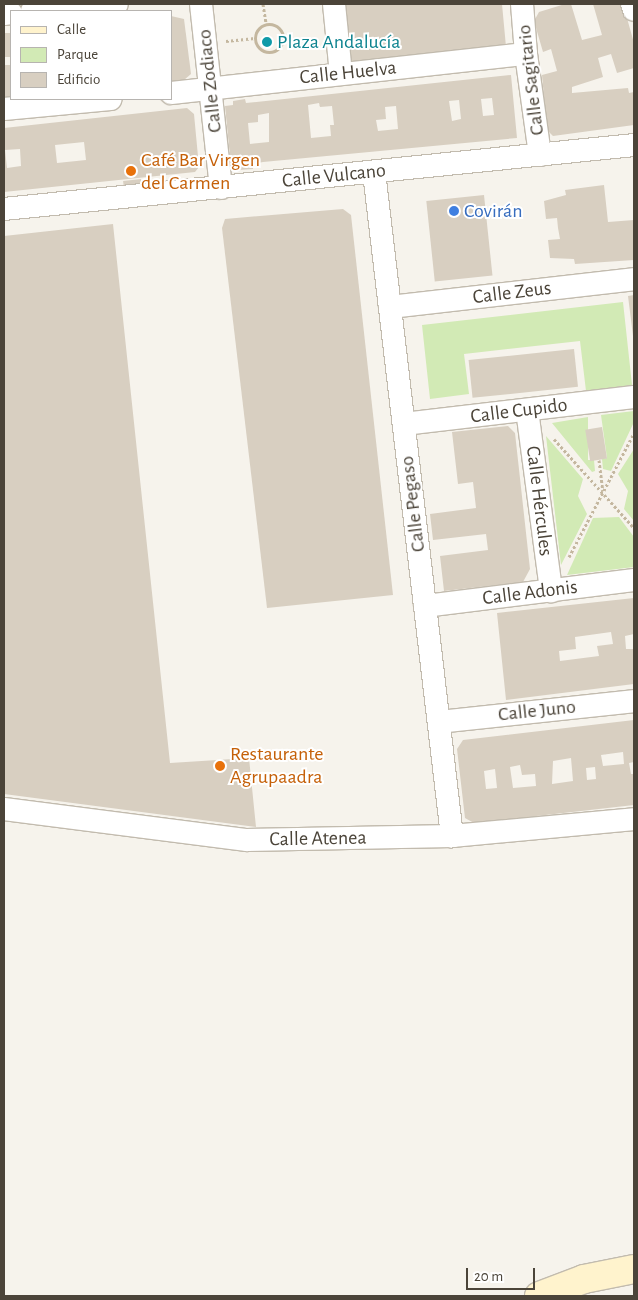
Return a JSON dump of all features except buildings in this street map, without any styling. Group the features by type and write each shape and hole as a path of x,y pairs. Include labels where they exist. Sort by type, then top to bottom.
{"main road":[{"path":"539,1296 584,1279 634,1269"}],"street":[{"path":"44,10 117,4"},
{"name":"Calle Zodiaco","path":"201,4 221,188"},
{"path":"334,4 341,74"},
{"name":"Calle Sagitario","path":"522,4 526,54 540,155"},
{"path":"632,4 634,10"},
{"name":"Calle Huelva","path":"172,93 526,54"},
{"path":"4,109 100,100"},
{"name":"Calle Vulcano","path":"4,210 634,145"},
{"name":"Calle Pegaso","path":"374,172 452,836"},
{"name":"Calle Zeus","path":"390,307 634,278"},
{"name":"Calle Cupido","path":"404,424 634,397"},
{"name":"Calle Hércules","path":"528,410 551,591"},
{"name":"Calle Adonis","path":"425,606 634,580"},
{"name":"Calle Juno","path":"439,722 634,701"},
{"name":"Calle Atenea","path":"4,809 247,840 452,836 634,819"}],"path":[{"path":"263,4 266,24"},
{"path":"266,24 273,24 280,29 283,38 279,47 271,52 262,50 255,38 257,30 266,24"},
{"path":"206,44 255,38"},
{"path":"551,591 634,434"},
{"path":"553,438 634,528"},
{"path":"599,460 603,492"}],"green space":[{"path":"623,302 632,385 586,391 580,341 464,354 469,394 430,399 422,325"},
{"path":"634,411 634,422 611,471 603,469 602,459 607,458 601,415"},
{"path":"588,417 588,460 594,460 595,471 592,472 552,423"},
{"path":"546,436 583,479 578,496 587,514 561,565"},
{"path":"634,449 634,521 624,509 628,491 618,474"},
{"path":"619,517 634,537 634,567 567,575 593,518"}],"place":[{"name":"Plaza Andalucía","path":"267,42"},
{"name":"Café Bar Virgen del Carmen","path":"131,171"},
{"name":"Covirán","path":"454,211"},
{"name":"Restaurante Agrupaadra","path":"220,766"}]}
